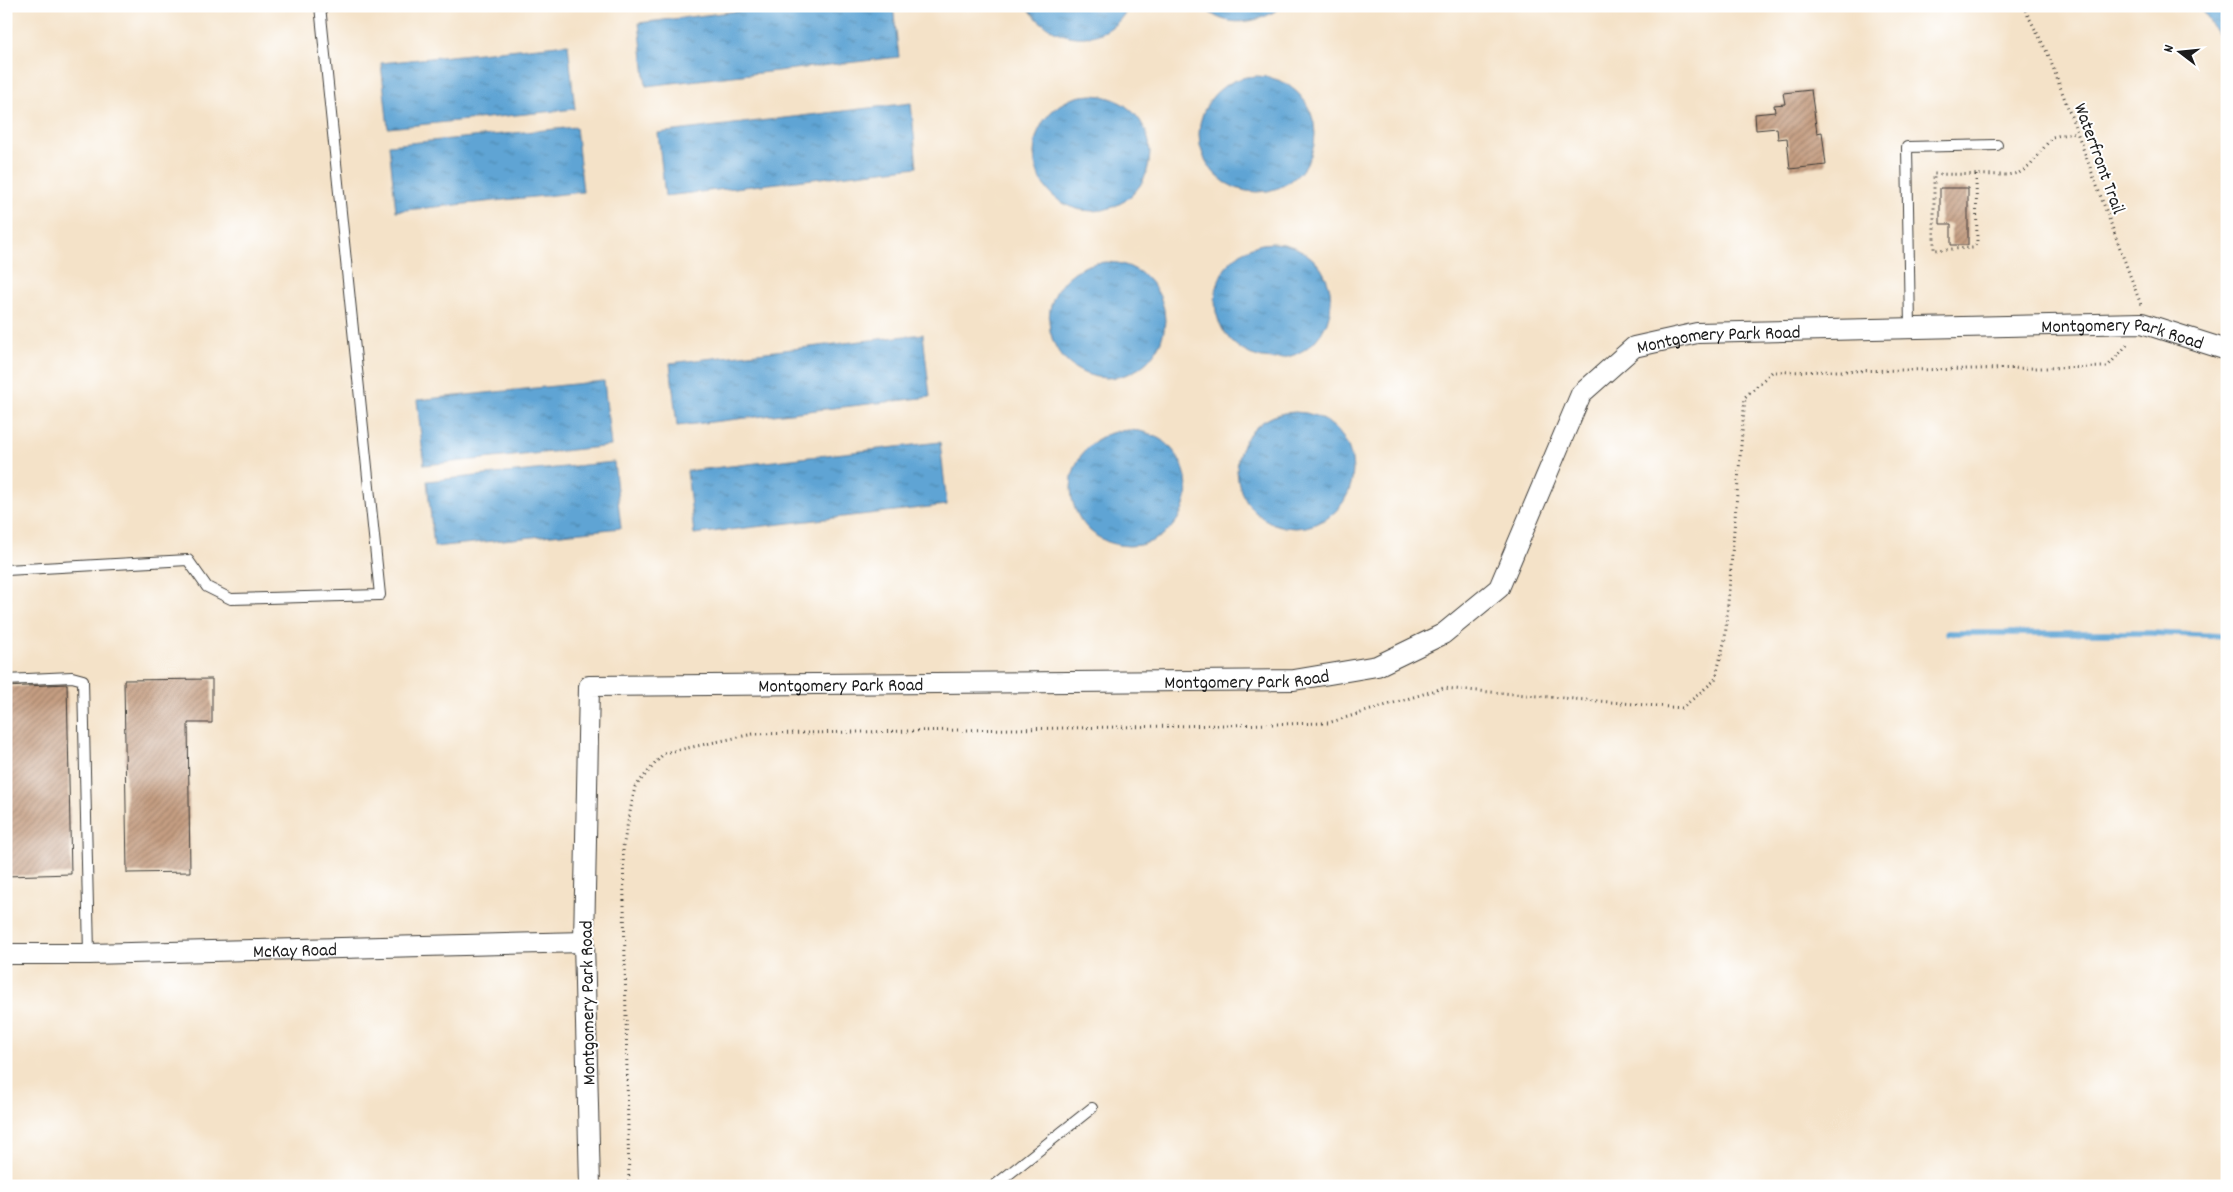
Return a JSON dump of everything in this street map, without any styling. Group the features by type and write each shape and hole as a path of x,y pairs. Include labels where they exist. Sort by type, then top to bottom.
{"street":[{"name":"Montgomery Park Road","path":"590,1186 584,942 588,686 1294,680 1377,666 1443,634 1499,588 1582,394 1634,347 1697,333 2142,323 2227,350"},
{"name":"McKay Road","path":"6,954 89,954 584,942"}],"lane":[{"path":"6,570 188,560 207,587 231,599 380,595 320,6"},
{"path":"1910,328 1907,147 1996,145"},
{"path":"6,680 72,678 83,680 89,954"},
{"path":"994,1186 1092,1108"}],"path":[{"name":"Waterfront Trail","path":"2023,6 2048,54 2141,307 2142,323"},
{"path":"1976,175 1976,244 1974,248 1934,250 1934,174 2019,173 2030,166 2052,138 2077,132"}],"water":[{"path":"780,6 893,6 899,57 646,86 639,23"},
{"path":"1027,6 1129,6 1119,20 1107,30 1093,36 1079,37 1064,35 1050,29 1037,19"},
{"path":"1203,6 1282,6 1264,17 1242,22 1221,19 1211,14"},
{"path":"2200,6 2227,6 2227,50"},
{"path":"568,44 575,109 388,128 381,63"},
{"path":"1257,76 1279,80 1298,93 1311,112 1315,134 1311,156 1298,175 1279,188 1257,192 1235,188 1216,175 1203,156 1199,134 1203,112 1216,93 1235,80"},
{"path":"1092,95 1114,99 1133,112 1146,131 1150,153 1146,175 1133,194 1114,207 1092,211 1070,207 1051,194 1038,175 1034,153 1038,131 1051,112 1070,99"},
{"path":"911,103 917,167 665,196 658,133"},
{"path":"576,127 583,192 396,211 389,145"},
{"path":"1273,243 1295,247 1314,260 1327,279 1331,301 1327,323 1314,342 1295,355 1273,359 1251,355 1232,342 1219,323 1215,301 1219,279 1232,260 1251,247"},
{"path":"1107,262 1129,266 1148,279 1161,298 1165,320 1161,342 1148,361 1129,374 1107,378 1085,374 1066,361 1053,342 1049,320 1053,298 1066,279 1085,266"},
{"path":"923,334 930,397 677,426 670,363"},
{"path":"604,381 611,446 424,465 417,400"},
{"path":"1295,412 1317,416 1336,429 1349,448 1353,470 1349,492 1336,511 1317,524 1295,528 1273,524 1254,511 1241,492 1237,470 1241,448 1254,429 1273,416"},
{"path":"1129,430 1151,434 1170,447 1183,466 1187,488 1183,510 1170,529 1151,542 1129,546 1107,542 1088,529 1075,510 1071,488 1075,466 1088,447 1107,434"},
{"path":"940,442 947,505 694,534 687,471"},
{"path":"614,462 621,528 434,547 427,481"}],"building":[{"path":"1811,90 1817,133 1822,132 1826,165 1790,169 1787,138 1778,139 1777,128 1756,130 1755,114 1775,112 1774,105 1785,104 1783,93"},
{"path":"1940,188 1968,188 1968,245 1951,245 1951,224 1940,224"},
{"path":"212,679 212,723 188,723 190,872 127,873 124,680"},
{"path":"67,684 71,874 6,876 6,687"}],"waterway":[{"path":"1948,633 2150,633 2227,636"}]}
